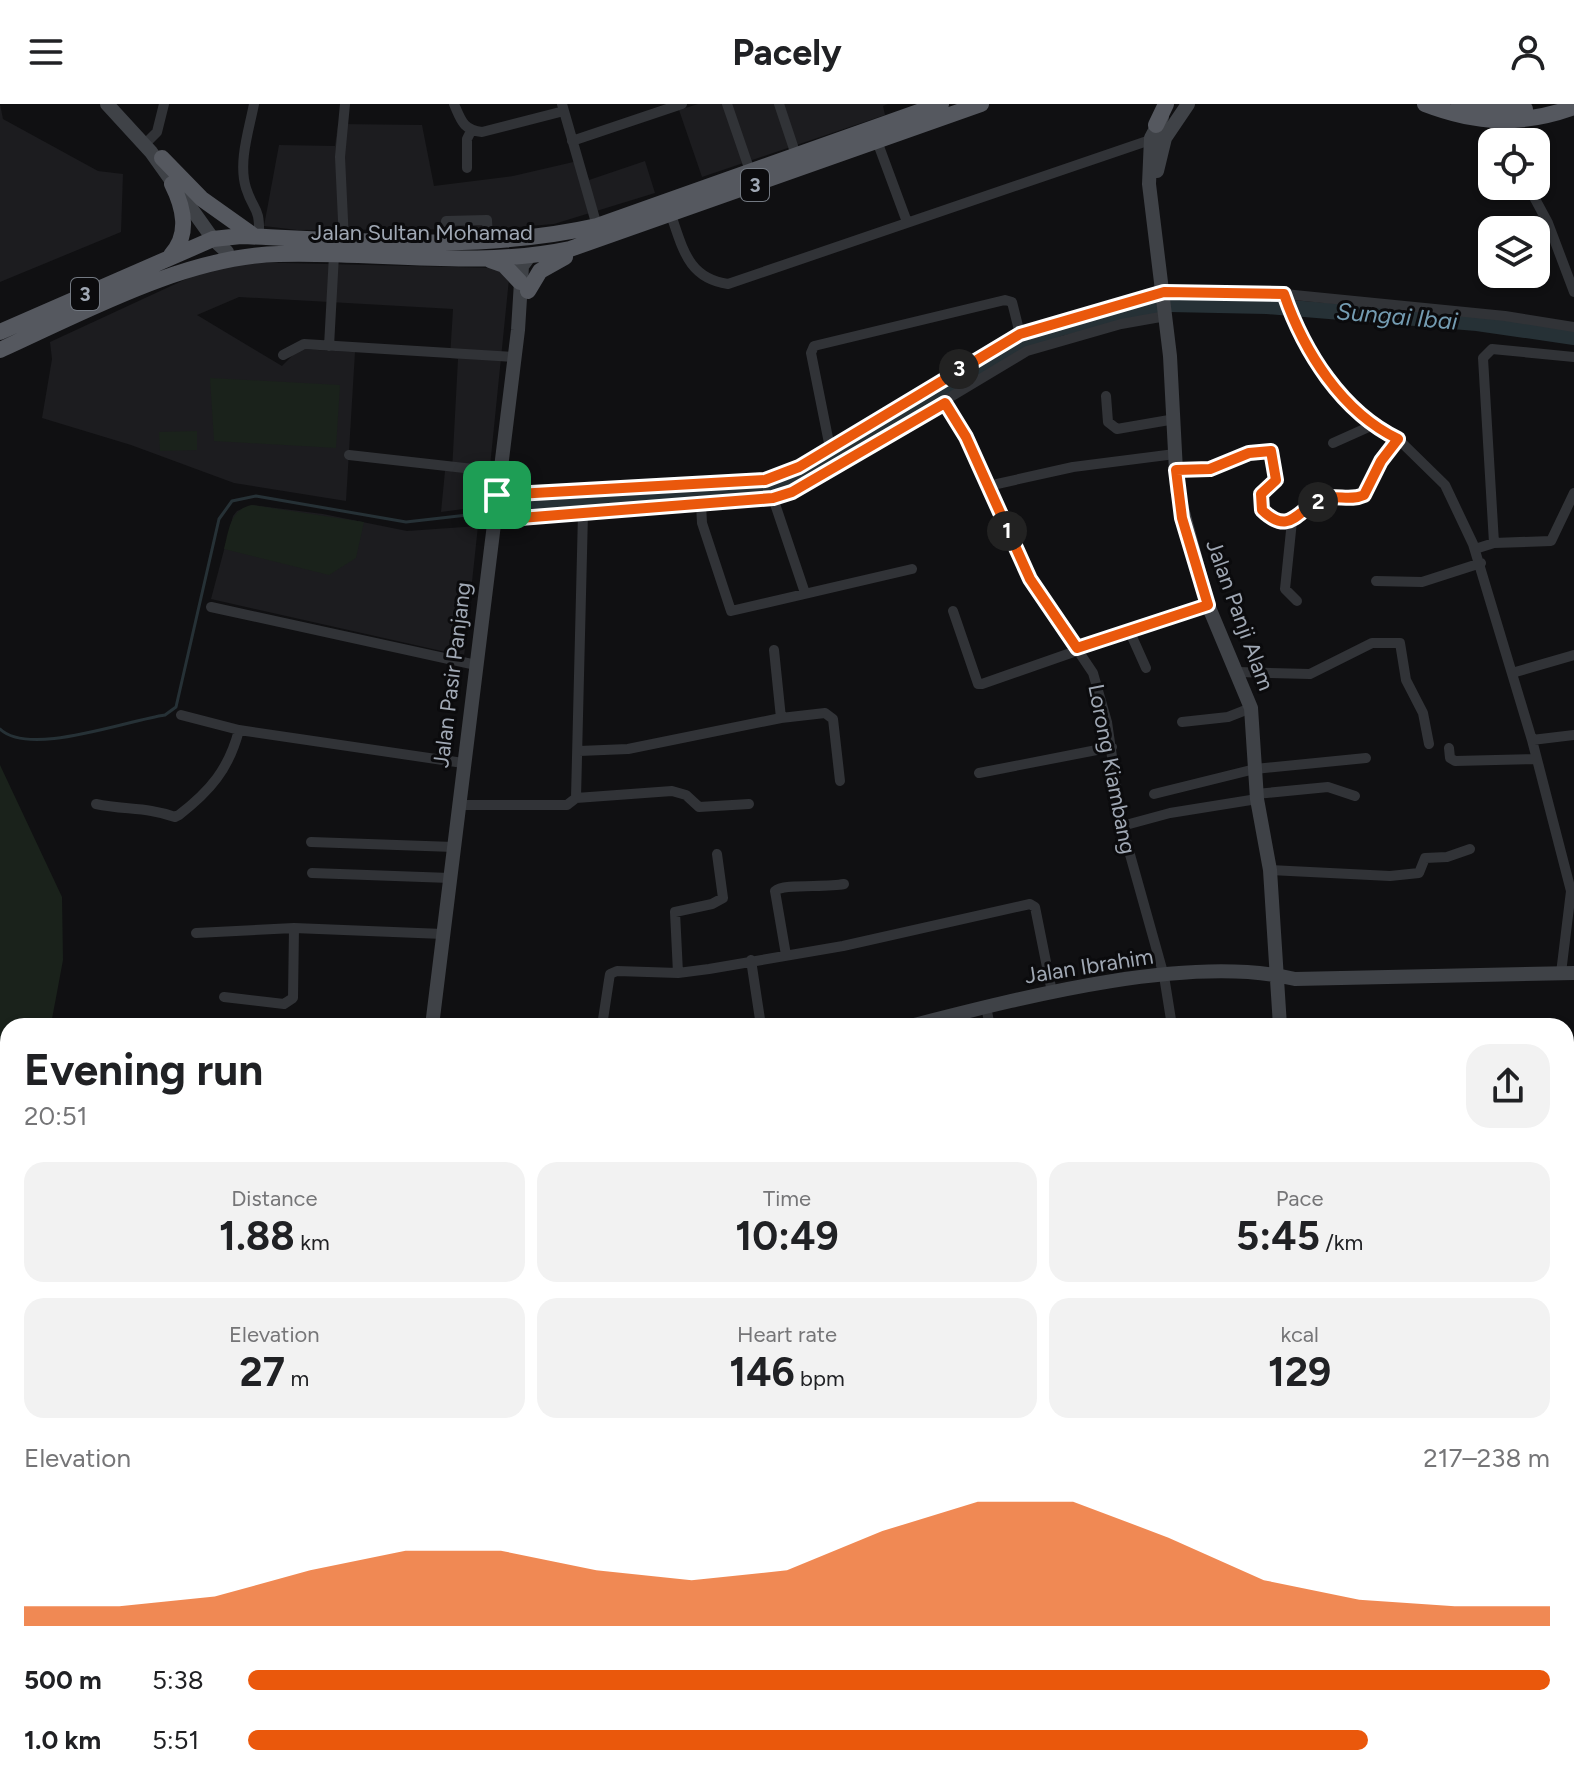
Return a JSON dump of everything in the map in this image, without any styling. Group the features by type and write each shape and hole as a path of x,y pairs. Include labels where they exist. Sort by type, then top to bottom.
{"highway":[{"name":"Jalan Sultan Mohamad","path":"0,350 156,281 228,260 339,248 550,236 597,226 941,104"},
{"name":"Jalan Sultan Mohamad","path":"0,332 170,257 257,237 339,248 528,258 621,232 981,104"},
{"path":"1157,134 1169,104"},
{"path":"1425,104 1534,119 1574,107"},
{"path":"1459,104 1488,112 1552,104"},
{"path":"152,152 202,199 257,237"},
{"path":"170,257 178,247 184,225 183,208 172,184"},
{"path":"447,242 517,249 528,258 536,248 597,226"},
{"path":"485,258 504,265 524,286 547,266 621,232"},
{"name":"3","path":"156,281 199,260 221,243 277,254"}],"main road":[{"path":"107,104 152,152 221,243"},
{"path":"1157,134 1188,104"},
{"name":"Jalan Panji Alam","path":"1157,134 1149,184 1164,292 1182,518 1208,605 1251,708 1257,796 1270,870 1280,1018"},
{"path":"152,152 172,184 221,243"},
{"name":"Jalan Pasir Panjang","path":"433,1018 514,357 524,286 531,267 528,258"},
{"name":"Jalan Ibrahim","path":"942,1018 1052,992 1164,976 1254,972 1295,979 1568,973"}],"street":[{"path":"152,152 164,104"},
{"path":"254,104 243,159 246,188 260,212 257,237"},
{"path":"329,346 339,248 340,157 345,104"},
{"path":"454,104 463,125 471,131 482,132 563,108 597,226"},
{"path":"572,141 682,104"},
{"path":"727,104 750,171"},
{"path":"779,104 796,155"},
{"path":"467,168 467,139 471,131"},
{"path":"671,215 692,268 713,281 728,284 1157,134"},
{"path":"877,141 907,222"},
{"path":"1536,200 1548,223 1574,292"},
{"path":"494,520 773,498 792,492 945,403 954,384 1020,334 1164,292 1284,295 1505,316 1574,327"},
{"path":"1284,295 1313,359 1371,426 1398,439 1445,485 1481,563 1571,891 1568,973"},
{"path":"830,448 811,353 814,346 1005,300 1012,302 1020,334"},
{"path":"497,495 765,480 799,467 954,384 1027,351 1121,324 1166,316"},
{"path":"283,355 297,345 514,357"},
{"path":"1494,543 1483,358 1492,349 1574,357"},
{"path":"1106,396 1108,422 1117,429 1175,419"},
{"name":"Lorong Kiambang","path":"945,403 966,437 1030,579 1093,673 1112,747 1122,826 1164,976 1171,1018"},
{"path":"1333,443 1371,426"},
{"path":"1176,470 1210,469 1249,453 1271,451 1276,480 1261,494 1262,510 1279,521 1292,521 1323,499 1364,495 1381,461 1398,439"},
{"path":"988,486 1073,467 1175,454"},
{"path":"349,455 500,472"},
{"path":"1475,549 1494,543 1551,541 1574,493"},
{"path":"773,498 805,593"},
{"path":"701,504 702,523 731,611 912,569"},
{"path":"576,798 583,513"},
{"path":"1292,521 1285,589 1297,601"},
{"path":"1376,581 1422,582 1481,563"},
{"path":"953,611 978,684 1208,605"},
{"path":"211,607 476,665"},
{"path":"1129,630 1146,668"},
{"path":"1238,672 1310,674 1372,643 1400,643 1406,680 1423,713 1429,744"},
{"path":"774,650 781,718"},
{"path":"1512,673 1574,655"},
{"path":"1182,722 1228,717 1251,708"},
{"path":"579,751 628,749 781,718 813,713 832,715 840,781"},
{"path":"181,715 239,730 463,763"},
{"path":"96,804 122,810 149,808 175,817 179,815 217,780 232,756 239,730"},
{"path":"1532,740 1574,735"},
{"path":"979,773 1112,747"},
{"path":"1449,748 1450,758 1455,761 1537,759"},
{"path":"1154,794 1255,769 1366,758"},
{"path":"1122,826 1257,796 1328,787 1355,796"},
{"path":"459,805 567,805 576,798 672,791 686,795 699,807 749,804"},
{"path":"311,842 454,847"},
{"path":"1270,870 1390,876 1419,873 1425,858 1447,857 1470,849"},
{"path":"678,973 675,912 712,904 723,898 717,854"},
{"path":"312,873 450,878"},
{"path":"786,955 775,891 780,886 793,884 806,888 844,884"},
{"path":"603,1018 610,974 678,973 843,946 1033,904 1052,992"},
{"path":"224,997 284,1004 293,998 294,928"},
{"path":"196,933 294,928 443,934"},
{"path":"751,960 760,1018"},
{"path":"986,1007 988,1018"}],"shaded area":[{"path":"0,104 3,119 98,171 123,174 121,232 0,282"},
{"path":"698,104 888,104 883,106 885,115 702,177 679,110"},
{"path":"338,124 422,125 434,186 513,176 582,160 589,180 645,161 655,193 554,224 492,229 297,230 264,226 279,145 335,146"},
{"path":"246,262 495,268 509,279 486,506 441,512 445,471 452,471 458,359 450,358 453,309 239,297 197,315 282,366 299,349 355,352 346,501 234,483 131,445 42,418 52,359 50,342 212,267"},
{"path":"210,378 340,385 336,448 214,441"},
{"path":"197,431 197,450 160,451 159,432"},
{"path":"252,505 323,514 407,531 478,526 469,610 456,617 454,630 466,640 464,656 211,599 233,516"},
{"path":"252,505 364,522 356,558 329,575 224,549 235,516"},
{"path":"0,765 62,897 63,960 52,1018 0,1018"}],"waterway":[{"name":"Sungai Ibai","path":"1170,304 1267,306 1477,323 1574,337"},
{"name":"Sungai Ibai","path":"504,509 771,486 1019,343 1061,328 1158,305"},
{"path":"0,729 14,737 54,738 165,715 176,707 219,519 232,501 256,496 406,522 485,513"}],"route":[{"path":"1164,292 1284,294 1313,359 1371,426 1398,439 1381,461 1364,495 1351,499 1323,499 1292,521 1279,521 1268,516 1259,501 1261,494 1276,480 1271,451 1249,453 1213,469 1176,470 1182,518 1208,605 1077,648 1030,579 966,437 945,403 792,492 773,498 494,520 497,495 765,480 799,467 1020,334 1164,292"}]}
